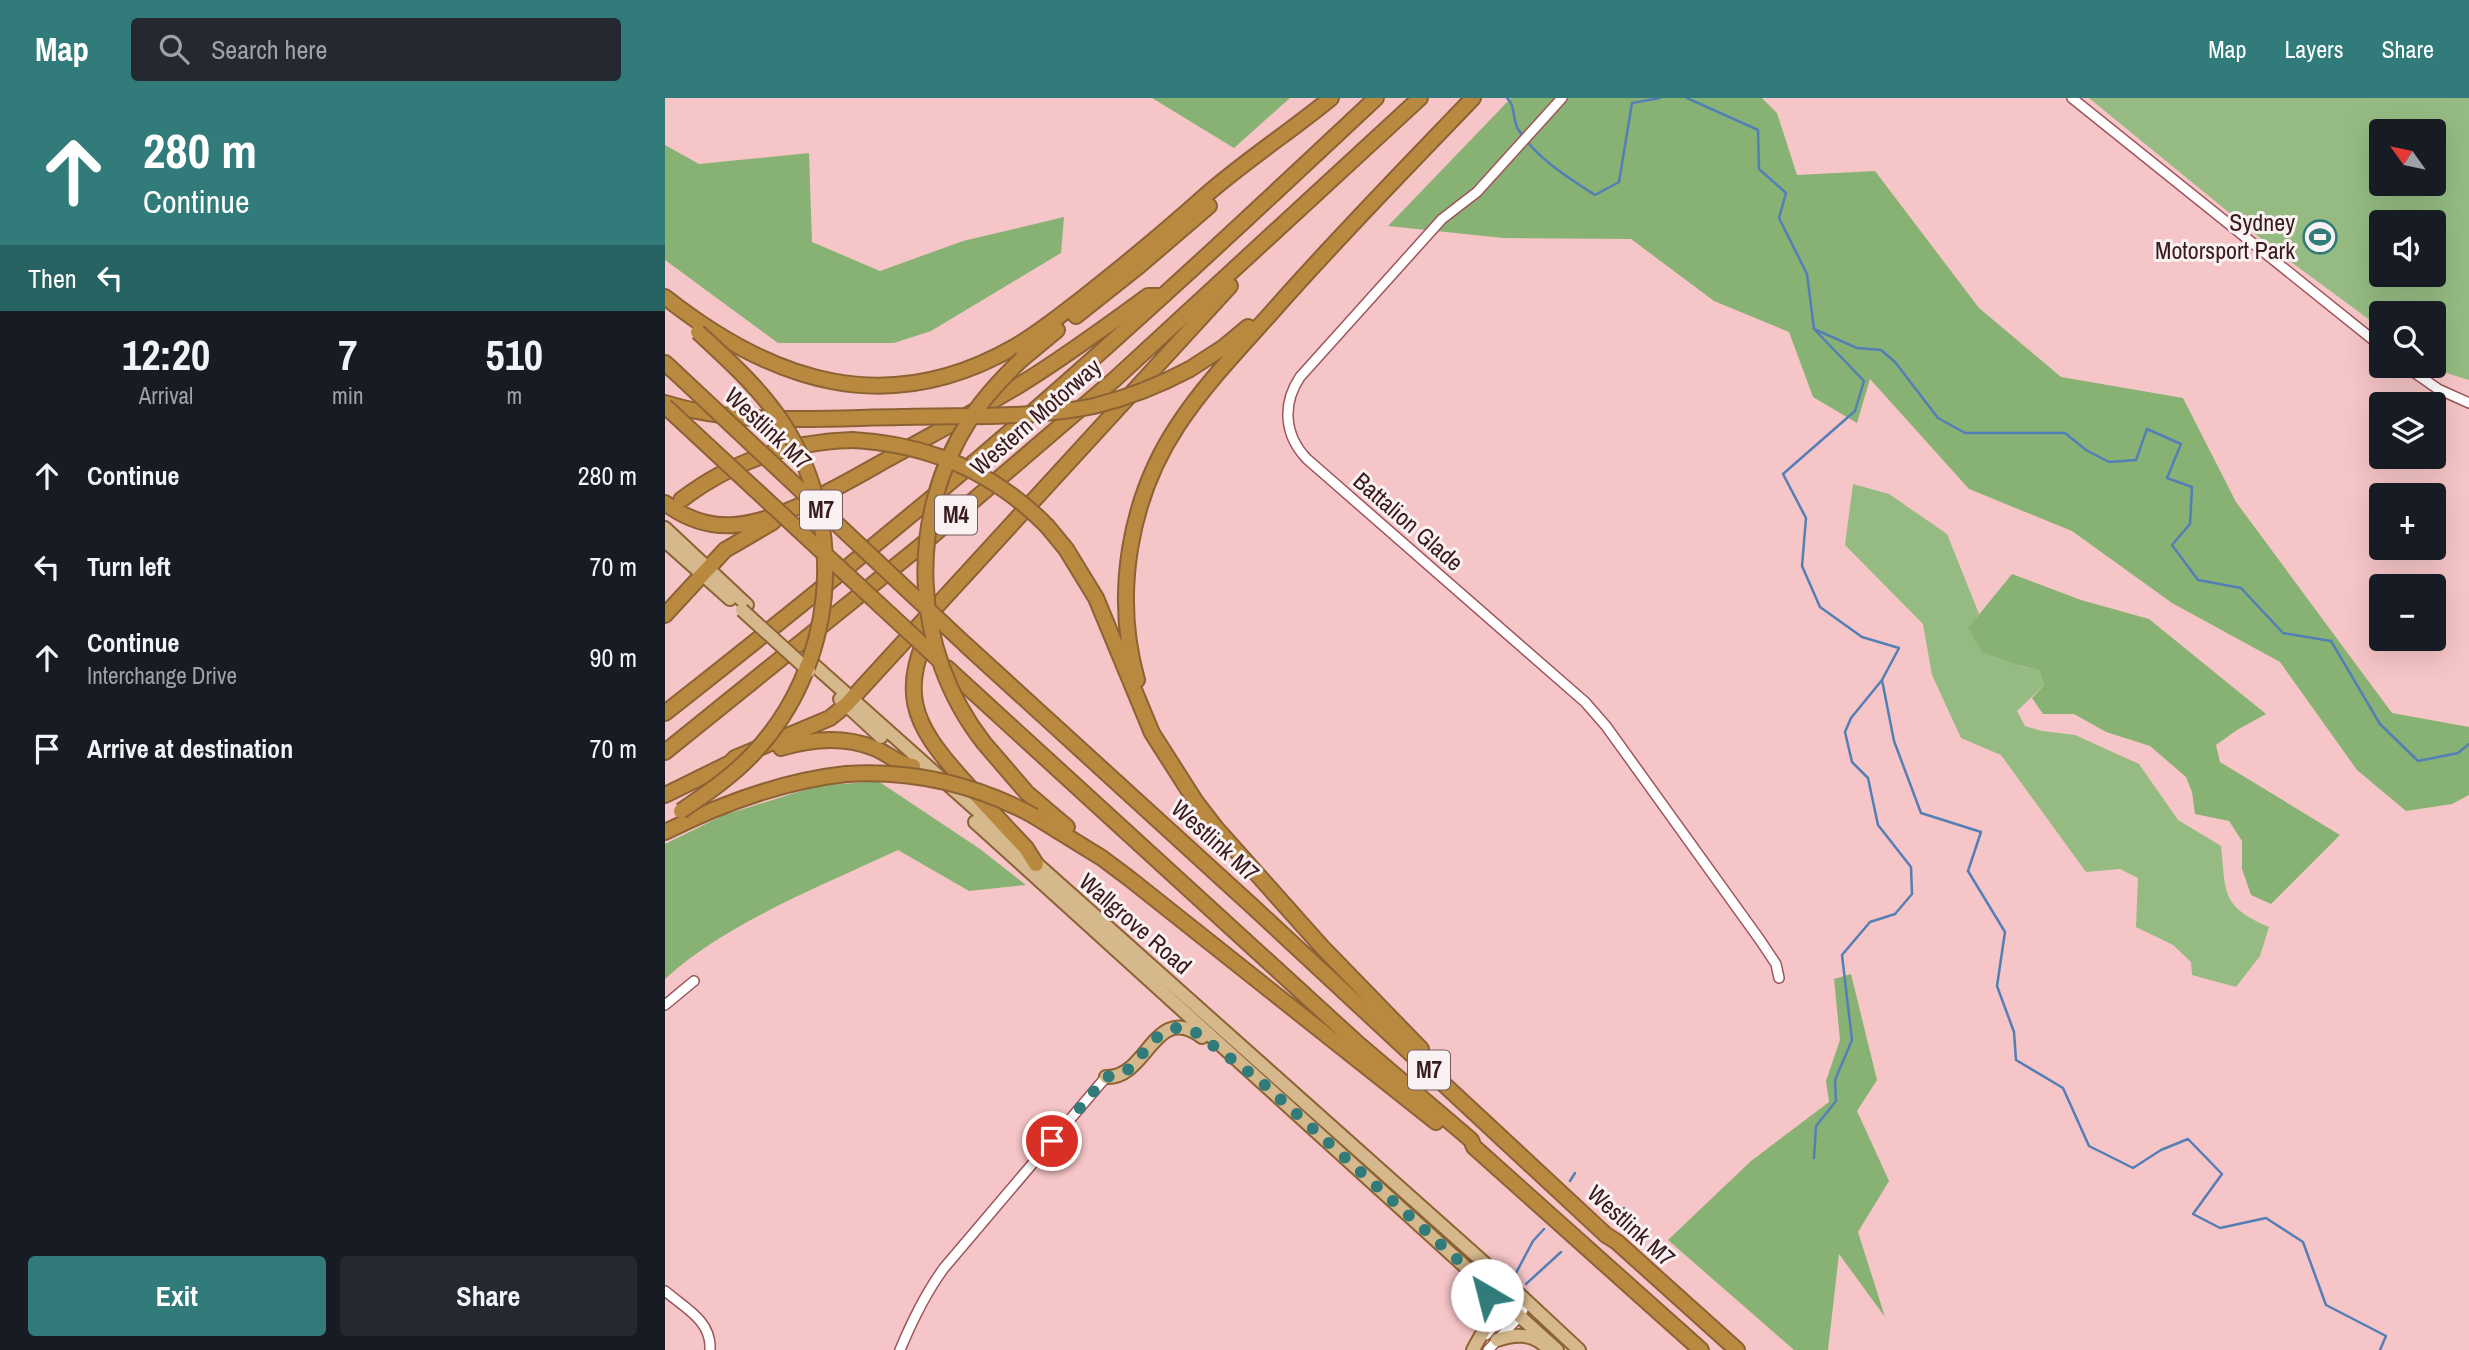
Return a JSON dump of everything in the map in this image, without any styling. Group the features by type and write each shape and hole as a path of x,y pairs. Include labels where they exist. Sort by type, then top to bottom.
{"highway":[{"path":"665,297 694,320 745,352 808,376 845,383 891,385 950,374 993,358 1033,335 1142,251 1230,176 1331,98"},
{"name":"Western Motorway","path":"665,713 986,452 1162,296 1376,98"},
{"name":"Western Motorway","path":"665,752 918,548 1105,388 1420,98"},
{"path":"1160,744 1136,677 1128,626 1128,562 1139,511 1160,455 1178,424 1204,389 1281,299 1473,98"},
{"path":"1300,123 1177,235 1022,359 980,405 957,441 939,483 926,536 924,577 932,636 963,715 1027,793 1177,918 1466,1146 1474,1147"},
{"path":"665,795 735,758 830,718 849,702 1230,286 1238,267"},
{"path":"665,615 731,545 1020,384 1087,341 1148,296 1162,296"},
{"path":"665,404 768,418 1025,414 1091,406 1145,390 1190,369 1224,348 1273,303 1281,299"},
{"path":"665,304 760,392 796,446 816,498 824,534 826,574 822,614 815,644 806,671 788,707 752,755 717,786 665,822"},
{"name":"Westlink M7","path":"665,363 967,646 1606,1235 1737,1350"},
{"name":"Westlink M7","path":"665,404 1355,1041 1471,1140 1474,1147 1701,1350"},
{"path":"681,500 724,472 762,455 803,443 852,440 904,447 952,460 1001,486 1048,526 1066,549 1096,598 1152,733 1196,802 1238,853 1371,1000 1610,1230 1617,1242"},
{"path":"665,503 689,519 735,525 766,519 801,505"},
{"path":"938,605 935,619 921,646 915,673 915,699 921,725 938,751 1026,848 1036,864"},
{"path":"730,763 736,764 796,744 832,740 872,747 902,765 913,766"},
{"path":"665,832 757,793 791,783 846,774 887,773 929,777 983,792 1034,816 1102,858"}],"main road":[{"name":"Wallgrove Road","path":"665,528 744,608 1036,864 1579,1350"},
{"name":"Wallgrove Road","path":"665,541 705,571"},
{"name":"Wallgrove Road","path":"849,702 913,766 1557,1350"},
{"path":"1106,1077 1125,1073 1161,1033 1179,1027 1191,1029 1258,1079"},
{"path":"1281,1100 1290,1090"},
{"path":"1470,1271 1487,1295 1492,1312 1473,1350"},
{"path":"1493,1345 1512,1336 1531,1336 1549,1350"}],"street":[{"name":"Battalion Glade","path":"1562,98 1477,192 1442,219 1300,377 1288,403 1290,433 1307,459 1585,702 1606,726 1760,940 1776,964 1779,978"},
{"path":"2072,98 2369,337"},
{"path":"2422,378 2438,389 2469,403"},
{"path":"665,1005 694,981"},
{"path":"900,1350 914,1315 937,1278 1106,1077"},
{"path":"665,1291 708,1328 710,1350"},
{"path":"1473,1350 1527,1301"},
{"path":"1493,1345 1515,1311"}],"green space":[{"path":"1152,98 1290,98 1234,148"},
{"path":"1511,98 1762,98 1777,113 1797,175 1875,171 1979,308 2061,377 2183,398 2236,502 2392,713 2469,727 2469,795 2452,804 2406,811 2357,770 2280,662 2172,603 2072,531 1969,489 1870,379 1857,423 1813,397 1789,332 1714,301 1631,239 1503,238 1388,226"},
{"name":"Sydney Motorsport Park","path":"2089,98 2469,98 2469,380 2446,373 2446,301 2369,301 2369,319 2276,251"},
{"path":"665,145 699,164 809,153 812,242 880,271 963,241 1064,217 1061,253 931,331 894,343 778,343 665,260"},
{"path":"1853,484 1889,494 1947,534 1979,614 1969,628 2020,666 2039,670 2044,685 2017,711 2025,726 2075,735 2139,764 2178,820 2221,846 2229,897 2242,912 2269,927 2260,956 2236,987 2192,975 2191,962 2173,945 2136,927 2138,878 2120,869 2086,872 2001,755 1961,738 1932,675 1923,624 1845,545"},
{"path":"2012,574 2081,600 2149,619 2266,714 2216,745 2220,762 2340,835 2271,904 2251,895 2242,869 2242,841 2229,821 2195,814 2192,792 2186,777 2150,746 2106,732 2074,714 2043,714 2032,698 2044,685 2039,670 1982,652 1968,628"},
{"path":"878,781 980,849 1026,885 969,891 898,850 746,923 716,940 665,979 665,844 724,815 817,786"},
{"path":"1851,974 1877,1080 1857,1111 1889,1181 1858,1232 1885,1317 1839,1254 1828,1350 1794,1350 1668,1240 1751,1161 1829,1102 1826,1081 1840,1040 1834,979"}],"waterway":[{"path":"1507,98 1512,105 1518,129 1534,149 1553,166 1595,195 1619,182 1632,103 1660,98"},
{"path":"1687,98 1758,130 1759,169 1786,193 1779,218 1807,274 1814,329 1857,348 1881,350 1895,362 1938,418 1965,433 2065,433 2086,450 2109,462 2136,460 2147,429 2181,444 2167,478 2192,487 2190,524 2172,545 2198,580 2241,588 2283,633 2331,641 2380,724 2418,761 2458,753 2469,744"},
{"path":"1814,329 1864,381 1855,411 1783,474 1806,518 1802,566 1820,607 1862,637 1899,648 1882,680 1894,741 1921,813 1981,832 1968,871 2005,932 1997,986 2014,1032 2016,1060 2063,1088 2089,1146 2133,1168 2161,1150 2188,1139 2222,1174 2193,1214 2220,1228 2266,1218 2303,1242 2326,1305 2386,1336 2380,1350"},
{"path":"1814,1158 1816,1126 1836,1101 1835,1080 1852,1040 1842,955 1870,922 1895,914 1912,894 1911,867 1878,825 1868,778 1852,762 1845,732 1851,718 1882,680"},
{"path":"1570,1181 1575,1173"},
{"path":"1608,1217 1624,1208"},
{"path":"1516,1273 1533,1241 1544,1229"},
{"path":"1526,1284 1561,1252"}],"place":[{"name":"Sydney Motorsport Park","path":"2320,237"}],"route":[{"path":"1052,1141 1106,1077 1118,1076 1131,1069 1161,1033 1179,1027 1191,1029 1258,1079 1470,1271 1487,1295"}]}
